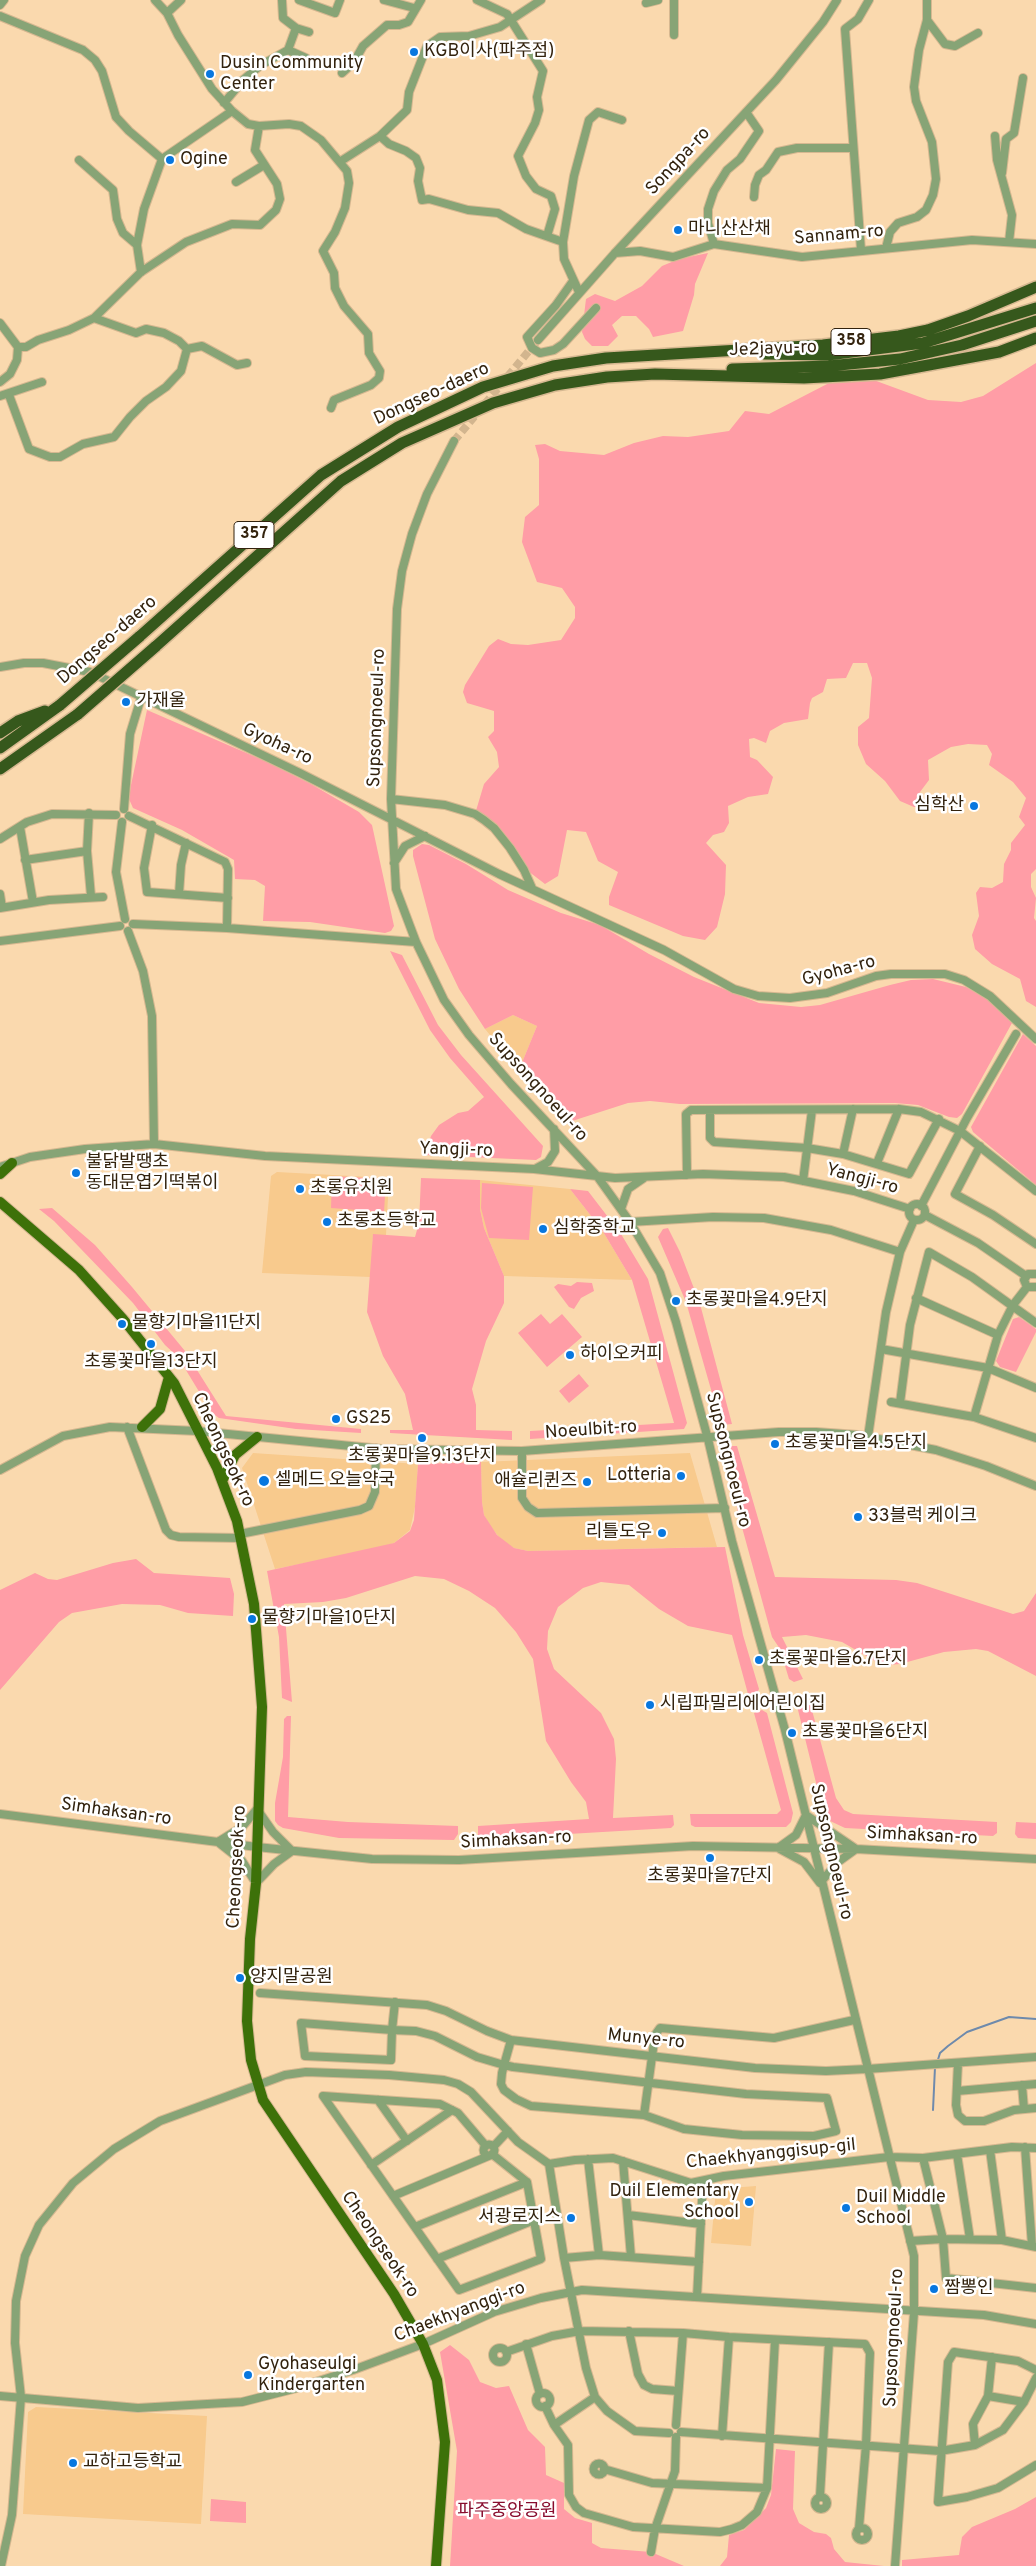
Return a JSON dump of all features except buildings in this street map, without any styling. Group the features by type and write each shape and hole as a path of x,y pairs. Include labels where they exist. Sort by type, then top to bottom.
{"highway":[{"name":"Dongseo-daero","path":"0,748 60,705 321,475 398,427 483,387 553,366 606,358 774,346 823,345 899,336 928,330 968,316 1036,287"},
{"name":"Je2jayu-ro","path":"657,355 828,355 897,347 958,334 1036,308"},
{"name":"Je2jayu-ro","path":"655,374 705,370 829,366 900,359 962,345 1036,321"},
{"name":"Dongseo-daero","path":"0,769 78,714 341,481 389,452 493,403 555,385 607,377 655,374 804,378 880,374 999,352 1036,338"},
{"path":"0,733 18,721 60,705"},
{"path":"0,778 14,759"}],"main road":[{"path":"0,1174 12,1163"},
{"name":"Cheongseok-ro","path":"0,1202 79,1270 123,1319 169,1377 222,1481 241,1536 252,1596 262,1707 257,1809 256,1883 250,1939 247,2021 251,2060 263,2100 394,2294 423,2344 437,2380 445,2442 436,2566"},
{"path":"142,1427 160,1409 169,1377"},
{"path":"222,1481 235,1455 257,1437"}],"street":[{"path":"0,5 4,0"},
{"path":"156,0 167,13 178,35 212,89 232,111 248,124 259,126 290,124 301,126 321,140 341,161 347,171 349,183 345,208 335,232 323,251 334,273 335,288 344,306 368,334 369,353 380,371 379,378 371,385 334,400 331,408"},
{"path":"167,13 179,0"},
{"path":"282,0 282,18 296,28 309,32"},
{"path":"299,0 337,16 340,0"},
{"path":"384,0 414,8"},
{"path":"342,73 354,62 363,46 387,25 399,25 408,22 414,8 421,0"},
{"path":"477,0 507,14 544,72 537,97 538,110 535,123 518,156 526,176 536,189 551,196 555,210 547,236"},
{"path":"341,161 380,136 407,110 409,92 427,46 440,37 469,36 500,27 541,0"},
{"path":"646,4 658,0"},
{"path":"674,0 674,35"},
{"name":"Songpa-ro","path":"538,340 579,292 746,112 823,22 837,0"},
{"path":"861,250 852,148 845,29 858,19 869,0"},
{"path":"886,248 890,232 898,224 916,217 926,210 933,195 936,179 932,142 916,101 914,87 919,50 927,20 927,0"},
{"path":"0,16 83,50 95,60 102,71 116,117 128,132 162,159"},
{"path":"927,20 945,44 956,46 978,33"},
{"path":"224,103 244,79 261,65 288,50 296,28"},
{"path":"288,50 306,58"},
{"path":"1001,180 1006,139 1014,133 1022,78"},
{"path":"142,272 137,245 144,209 162,159 232,111"},
{"path":"579,292 564,259 563,242 574,176 589,120 598,112 622,120"},
{"path":"714,244 708,224 708,209 714,190 727,170 740,159 759,130 746,112"},
{"path":"18,347 26,347 38,340 69,330 94,318 142,272 186,242 232,224 260,224 276,210 280,199 277,184 255,150 259,126"},
{"path":"380,136 389,144 406,151 416,158 420,168 418,181 422,200 445,203 468,210 498,213 526,229 563,242"},
{"path":"995,136 1001,180 1012,215 1009,242"},
{"path":"754,198 755,185 759,175 766,170 778,152 797,148 852,148"},
{"path":"79,160 113,190 117,219 123,233 137,245"},
{"path":"236,182 264,165"},
{"name":"Sannam-ro","path":"615,253 640,251 673,257 714,244 802,257 972,240 1036,244"},
{"path":"573,281 556,305 527,337 532,348 540,353 554,350 596,308"},
{"path":"94,318 136,334 146,329 164,333 179,341 188,349"},
{"path":"0,323 18,347 17,360 10,374 0,382"},
{"path":"188,349 202,346 237,366 247,363"},
{"path":"10,395 29,449 50,457 60,457 83,444 114,436 135,412 166,387 181,371 188,349"},
{"path":"0,396 10,395 42,382"},
{"name":"Supsongnoeul-ro","path":"454,441 428,494 412,534 402,571 397,609 391,799 396,889 430,974 456,1017 511,1084 597,1176 645,1244 664,1282 708,1439 806,1815 820,1882 914,2256 914,2312 895,2566"},
{"name":"Gyoha-ro","path":"0,667 24,662 72,667 90,672 300,773 498,874 664,950 734,989 758,996 809,997 891,974 945,974 964,980 990,996 1036,1039"},
{"path":"141,698 130,734 124,809 129,816 152,825 225,862 228,869 227,928"},
{"path":"391,799 445,805 475,814 494,828 510,848 524,870 532,888"},
{"path":"116,815 118,811 124,809"},
{"path":"0,839 20,827 52,814 89,813 116,815"},
{"path":"89,813 87,851 91,896"},
{"path":"116,815 117,819 122,822"},
{"path":"122,822 127,821 129,816"},
{"path":"122,822 116,872 122,930 128,931"},
{"path":"152,825 144,868 147,892 228,898"},
{"path":"20,827 33,902"},
{"path":"394,863 405,846 425,836"},
{"path":"179,894 181,865 186,843"},
{"path":"25,860 87,851"},
{"path":"0,894 1,908 33,902 103,896"},
{"path":"0,941 122,922 130,919 133,924"},
{"path":"133,924 227,928 416,942"},
{"path":"128,931 133,924"},
{"path":"128,931 143,971 152,1016 154,1144"},
{"path":"922,1206 960,1130 1016,1034"},
{"path":"843,1154 853,1109"},
{"path":"877,1163 899,1109"},
{"path":"687,1175 686,1114 691,1110 899,1109 921,1112 960,1130 1036,1192"},
{"path":"710,1110 710,1138 714,1142 807,1148 843,1154 909,1174 939,1119"},
{"path":"802,1180 812,1110"},
{"path":"534,1169 548,1162 555,1151 554,1129"},
{"name":"Yangji-ro","path":"0,1167 30,1157 84,1149 154,1144 284,1157 534,1169 597,1176 741,1174 802,1180 854,1191 910,1210"},
{"path":"980,1146 955,1194 993,1215 1036,1244"},
{"path":"621,1209 628,1189 645,1176"},
{"path":"916,1205 922,1206 925,1210 925,1215 922,1219 914,1220 910,1210 916,1205"},
{"path":"925,1215 978,1242 1026,1276"},
{"path":"630,1222 713,1217 764,1218 831,1230 900,1252"},
{"path":"868,1437 886,1312 900,1252 914,1220"},
{"path":"900,1403 906,1352 916,1298 929,1252 972,1276 1036,1323"},
{"path":"1027,1287 1024,1282 1026,1276 1031,1273 1036,1274"},
{"path":"1027,1287 1036,1287"},
{"path":"974,1417 998,1335 1013,1305 1027,1287"},
{"path":"916,1298 998,1335"},
{"path":"881,1349 988,1368 1036,1388"},
{"path":"891,1402 974,1417 1034,1437 1036,1428"},
{"name":"Noeulbit-ro","path":"0,1470 63,1436 110,1427 197,1430 376,1448 522,1451 788,1432 816,1432 868,1437 936,1450 986,1466 1036,1486"},
{"path":"127,1427 166,1530 171,1535 179,1537 241,1536 360,1510 369,1506 375,1492 376,1448"},
{"path":"522,1451 523,1502 537,1513 725,1508"},
{"path":"257,1809 273,1832 292,1851 274,1864 256,1883 242,1861 218,1842 242,1827 257,1809"},
{"name":"Simhaksan-ro","path":"0,1814 257,1848 372,1859 459,1860 693,1846 856,1849 1036,1859"},
{"path":"806,1815 856,1849 838,1862 820,1882 804,1862 778,1848 796,1835 806,1815"},
{"name":"Munye-ro","path":"260,1993 395,2002 436,2007 511,2040 755,2068 826,2071 1036,2057"},
{"path":"395,2002 392,2030 391,2060 306,2056 301,2023 392,2030 425,2033 477,2056 504,2065 746,2094 828,2098 836,2131 814,2136 742,2135 684,2129 644,2115 531,2106 516,2099 504,2090 501,2078 504,2065 511,2040"},
{"path":"644,2115 657,2030 665,2027 774,2038 854,2020"},
{"path":"958,2063 957,2111 965,2121 984,2121 1024,2109 1036,2108"},
{"path":"1,2566 12,2515 21,2397 15,2344 16,2301 25,2256 38,2225 73,2183 114,2149 160,2121 285,2075 306,2072 444,2080 458,2084 471,2092 518,2142 549,2164 564,2258 586,2368 594,2398 607,2411 635,2431 940,2451 975,2445 1003,2430 1024,2402 1036,2378"},
{"path":"957,2091 1036,2084"},
{"path":"1022,2085 1024,2109"},
{"path":"323,2096 440,2104 452,2110 458,2113 490,2150 527,2182 541,2259 459,2290 323,2096"},
{"path":"378,2100 407,2140"},
{"path":"371,2165 452,2110"},
{"path":"393,2196 490,2150 508,2131"},
{"path":"910,2241 943,2239 1002,2240 1034,2247 1032,2180 1025,2148"},
{"name":"Chaekhyanggisup-gil","path":"549,2164 613,2158 691,2183 724,2176 889,2158 923,2158 990,2150 1036,2148"},
{"path":"990,2150 1002,2240"},
{"path":"957,2154 970,2239"},
{"path":"923,2158 943,2239 946,2278 1036,2288"},
{"path":"588,2159 599,2255"},
{"path":"623,2161 631,2257"},
{"path":"697,2298 703,2181"},
{"path":"415,2227 527,2182"},
{"path":"628,2215 701,2224"},
{"path":"437,2258 534,2220"},
{"path":"564,2258 599,2255 699,2262"},
{"name":"Chaekhyanggi-ro","path":"0,2396 138,2408 242,2402 297,2388 423,2344 494,2312 541,2298 582,2290 984,2315 1036,2324"},
{"path":"506,2352 526,2344 580,2331 683,2333 729,2338 865,2344 870,2353 866,2445 859,2528"},
{"path":"629,2331 638,2374 644,2384 652,2389 678,2391"},
{"path":"651,2552 655,2529 675,2465 675,2434 671,2428 676,2425 683,2333"},
{"path":"722,2436 729,2338"},
{"path":"526,2344 540,2394 536,2401 540,2406 545,2406 554,2425 568,2445 569,2495 576,2507 584,2513 617,2524 655,2529 720,2532 742,2525 757,2512 767,2488 775,2340"},
{"path":"820,2496 828,2342"},
{"path":"1036,2370 1018,2362 954,2352 948,2362 940,2451 938,2502 967,2497 998,2488 1036,2465"},
{"path":"975,2445 974,2424 988,2396 992,2357"},
{"path":"988,2396 1024,2402"},
{"path":"554,2425 594,2398"},
{"path":"604,2470 652,2483 767,2488"}],"shaded area":[{"path":"513,1015 537,1026 519,1070 485,1029"},
{"name":"초롱초등학교","path":"277,1172 389,1178 386,1235 373,1235 371,1277 262,1273 271,1176"},
{"name":"심학중학교","path":"480,1180 570,1189 602,1230 632,1280 504,1276 484,1228 480,1209"},
{"path":"253,1453 418,1464 415,1507 410,1530 394,1543 376,1549 275,1569 242,1468"},
{"path":"690,1453 717,1547 528,1551 514,1548 504,1543 490,1526 484,1515 481,1462"},
{"path":"756,2186 751,2246 711,2243 716,2189"},
{"path":"36,2407 207,2416 201,2524 23,2514 28,2412"}],"green space":[{"path":"708,253 695,284 694,295 683,331 653,337 649,329 636,316 622,316 612,325 618,336 608,346 592,346 585,339 582,332 586,299 595,294 615,301 642,286 662,266 679,259"},
{"path":"1036,363 1036,869 1031,874 1031,887 1036,898 1034,918 1036,921 1036,1007 1026,1001 1020,979 992,964 975,949 972,935 979,916 976,893 980,887 992,888 1003,882 1004,864 1011,850 1011,843 1025,825 1019,817 1026,798 1013,782 989,765 992,754 987,745 968,744 951,747 928,760 929,780 917,796 921,806 914,807 900,801 885,781 866,764 858,745 858,727 869,718 872,678 867,663 853,663 846,678 827,679 823,692 812,698 808,719 784,723 770,731 766,743 754,738 749,739 750,757 757,760 773,777 768,794 748,797 728,806 729,823 724,832 713,835 706,843 726,865 725,894 717,927 705,940 683,936 609,905 609,897 618,872 598,861 586,832 567,830 558,876 545,884 528,871 509,846 475,814 484,784 499,767 497,752 488,737 494,731 494,711 467,703 463,692 465,685 489,646 498,639 511,644 528,645 561,640 575,618 575,607 562,588 537,582 522,542 525,517 539,505 539,459 535,445 545,444 560,451 604,455 634,443 663,436 688,437 729,431 745,411 769,414 829,383 860,375 928,400 961,402 983,396"},
{"path":"147,710 265,761 311,784 359,812 372,825 394,926 391,931 385,933 310,922 263,921 265,886 255,880 235,879 234,860 182,830 133,808 129,799 131,785"},
{"path":"422,844 429,845 466,864 508,890 561,913 600,925 649,954 694,977 759,1003 801,1007 820,1005 911,980 933,979 966,987 987,999 1012,1023 962,1114 957,1118 949,1117 918,1105 895,1103 680,1104 650,1101 628,1103 569,1122 519,1070 537,1026 513,1015 485,1029 459,989 435,939 413,856 413,850"},
{"path":"390,951 402,955 438,1025 461,1055 543,1146 541,1157 536,1160 425,1155 431,1136 439,1125 458,1113 468,1111 484,1097 450,1058 430,1030"},
{"path":"1023,1034 1036,1046 1036,1185 973,1132 971,1127"},
{"path":"332,1176 386,1179 384,1212 331,1208"},
{"path":"421,1178 480,1180 480,1209 484,1228 504,1276 504,1303 486,1341 472,1389 476,1405 476,1430 512,1431 512,1440 390,1433 390,1430 413,1430 405,1394 383,1356 367,1312 373,1234 415,1237 419,1223"},
{"path":"482,1183 533,1187 529,1240 489,1238 481,1208"},
{"path":"570,1189 588,1191 621,1234 648,1279 687,1423 684,1429 530,1439 530,1431 674,1423 632,1280 602,1230"},
{"path":"52,1208 95,1245 132,1287 185,1351 226,1416 361,1429 361,1433 296,1429 219,1418 212,1413 178,1357 165,1345 133,1303 54,1221 39,1209"},
{"path":"668,1228 680,1252 700,1304 732,1424 723,1425 720,1421 686,1302 658,1237 663,1229"},
{"path":"577,1282 592,1283 594,1291 581,1298 574,1309 569,1307 554,1287 558,1284 571,1286"},
{"path":"541,1314 550,1324 562,1314 582,1337 547,1367 518,1333"},
{"path":"1019,1317 1036,1329 1036,1332 1016,1372 1000,1367 996,1361 1013,1319"},
{"path":"579,1374 589,1386 569,1403 559,1391"},
{"path":"731,1446 737,1446 775,1577 896,1580 917,1583 1013,1614 1024,1611 1036,1593 1036,1676 988,1651 976,1649 944,1652 900,1664 887,1665 880,1664 842,1642 806,1635 782,1637 803,1679 794,1682 789,1679 780,1649 772,1637 737,1509 736,1488 727,1453"},
{"path":"481,1462 484,1515 497,1535 514,1548 528,1551 725,1547 743,1635 759,1689 757,1693 748,1694 732,1635 688,1626 659,1609 629,1585 601,1582 583,1588 558,1607 548,1631 547,1649 554,1669 601,1713 614,1739 616,1759 613,1818 673,1815 674,1825 671,1828 483,1839 478,1835 478,1826 589,1819 586,1802 571,1782 546,1741 533,1659 516,1632 495,1608 469,1591 444,1579 415,1576 346,1598 323,1602 284,1604 292,1702 282,1698 279,1637 267,1571 394,1543 410,1531 414,1520 418,1464"},
{"path":"136,1559 154,1573 230,1578 234,1594 233,1616 188,1613 160,1605 122,1604 72,1613 59,1622 0,1690 0,1590 35,1573 48,1579 57,1580 113,1563"},
{"path":"810,1703 836,1798 844,1810 853,1814 997,1822 997,1833 993,1836 845,1828 828,1820 823,1811 798,1710 799,1705"},
{"path":"762,1710 767,1713 793,1813 791,1822 786,1827 695,1827 691,1825 690,1814 777,1814 781,1810 754,1713"},
{"path":"287,1716 291,1716 288,1817 348,1822 458,1826 458,1834 454,1840 339,1838 283,1828 278,1825 275,1821 275,1803 283,1757 284,1719"},
{"path":"1016,1822 1036,1823 1036,1839 1018,1838 1015,1834"},
{"name":"파주중앙공원","path":"450,2345 469,2360 480,2382 496,2388 509,2386 528,2430 545,2447 546,2475 564,2483 564,2509 575,2518 592,2523 592,2543 601,2548 651,2552 684,2566 450,2566 457,2451 440,2352"},
{"path":"776,2449 795,2451 793,2509 799,2523 814,2532 826,2534 831,2538 834,2549 845,2562 884,2566 720,2566 727,2557 729,2535 744,2530 766,2508 771,2495"},
{"path":"1036,2497 1036,2566 902,2566 902,2560 959,2555 962,2537 972,2527 1015,2509"},
{"path":"211,2499 246,2502 246,2523 210,2521"}],"waterway":[{"path":"937,2063 940,2053 967,2032 1009,2017 1036,2019"},
{"path":"933,2110 935,2067"}],"tunnel":[{"path":"454,441 538,340"}],"place":[{"name":"KGB이사(파주점)","path":"414,52"},
{"name":"Dusin Community Center","path":"210,74"},
{"name":"Ogine","path":"170,160"},
{"name":"마니산산채","path":"678,230"},
{"name":"가재울","path":"126,702"},
{"name":"심학산","path":"974,806"},
{"name":"불닭발땡초 동대문엽기떡볶이","path":"76,1173"},
{"name":"초롱유치원","path":"300,1189"},
{"name":"초롱초등학교","path":"327,1222"},
{"name":"심학중학교","path":"543,1229"},
{"name":"초롱꽃마을4.9단지","path":"676,1301"},
{"name":"물향기마을11단지","path":"122,1324"},
{"name":"초롱꽃마을13단지","path":"151,1344"},
{"name":"하이오커피","path":"570,1355"},
{"name":"GS25","path":"336,1419"},
{"name":"초롱꽃마을9.13단지","path":"422,1438"},
{"name":"초롱꽃마을4.5단지","path":"775,1444"},
{"name":"Lotteria","path":"681,1476"},
{"name":"셀메드 오늘약국","path":"264,1481"},
{"name":"애슐리퀸즈","path":"587,1482"},
{"name":"33블럭 케이크","path":"858,1517"},
{"name":"리틀도우","path":"662,1533"},
{"name":"물향기마을10단지","path":"252,1619"},
{"name":"초롱꽃마을6.7단지","path":"759,1660"},
{"name":"시립파밀리에어린이집","path":"650,1705"},
{"name":"초롱꽃마을6단지","path":"792,1733"},
{"name":"초롱꽃마을7단지","path":"710,1858"},
{"name":"양지말공원","path":"240,1978"},
{"name":"Duil Elementary School","path":"749,2202"},
{"name":"Duil Middle School","path":"846,2208"},
{"name":"서광로지스","path":"571,2218"},
{"name":"짬뽕인","path":"934,2289"},
{"name":"Gyohaseulgi Kindergarten","path":"248,2375"},
{"name":"교하고등학교","path":"73,2463"}]}
